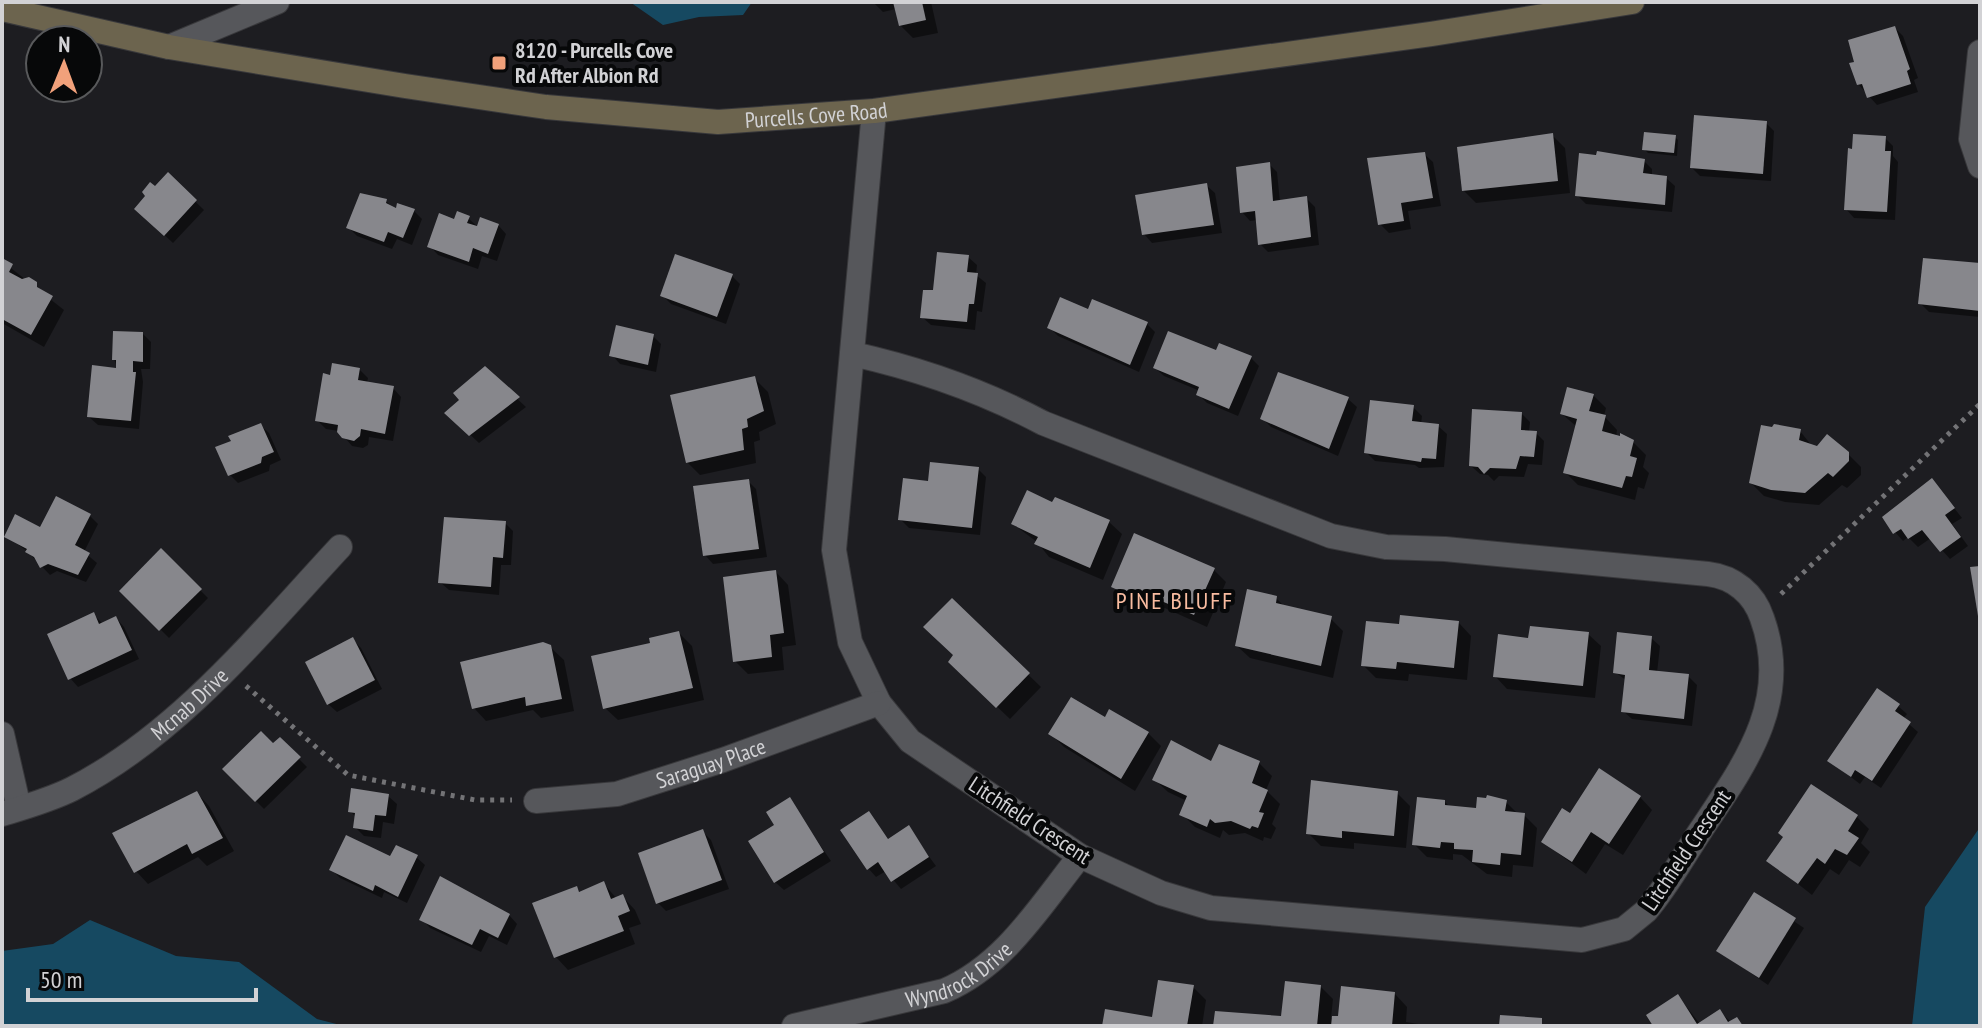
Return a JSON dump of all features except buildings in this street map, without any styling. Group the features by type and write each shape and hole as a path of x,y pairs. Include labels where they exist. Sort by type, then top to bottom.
{"main road":[{"name":"Purcells Cove Road","path":"2,9 169,47 546,107 718,122 874,111 1431,34 1632,2"}],"street":[{"path":"169,47 277,2"},
{"path":"1980,52 1971,135 1980,166"},
{"name":"Litchfield Crescent","path":"853,354 948,379 997,399 1043,423 1331,536 1386,547 1445,549 1719,576 1740,586 1761,613 1771,655 1772,680 1758,739 1656,900 1636,921 1611,935 1566,939 1211,908 1161,893 1080,856 910,741 879,703 850,642 834,550 874,111"},
{"name":"Mcnab Drive","path":"11,811 71,789 137,748 227,669 340,547"},
{"name":"Saraguay Place","path":"536,801 617,794 723,760 879,703"},
{"path":"2,734 11,811"},
{"name":"Wyndrock Drive","path":"794,1026 944,991 967,981 1012,943 1080,856"}],"path":[{"path":"1761,613 1980,404"},
{"path":"227,669 348,775 475,800 536,801"}],"water":[{"path":"630,2 752,2 743,15 699,17 663,25"},
{"path":"1980,827 1980,1026 1912,1026 1925,907"},
{"path":"90,920 176,956 239,962 317,1019 344,1026 2,1026 2,951 53,944"}],"place":[{"name":"8120 - Purcells Cove Rd After Albion Rd","path":"499,63"}],"district":[{"name":"PINE BLUFF","path":"1175,601"}]}
